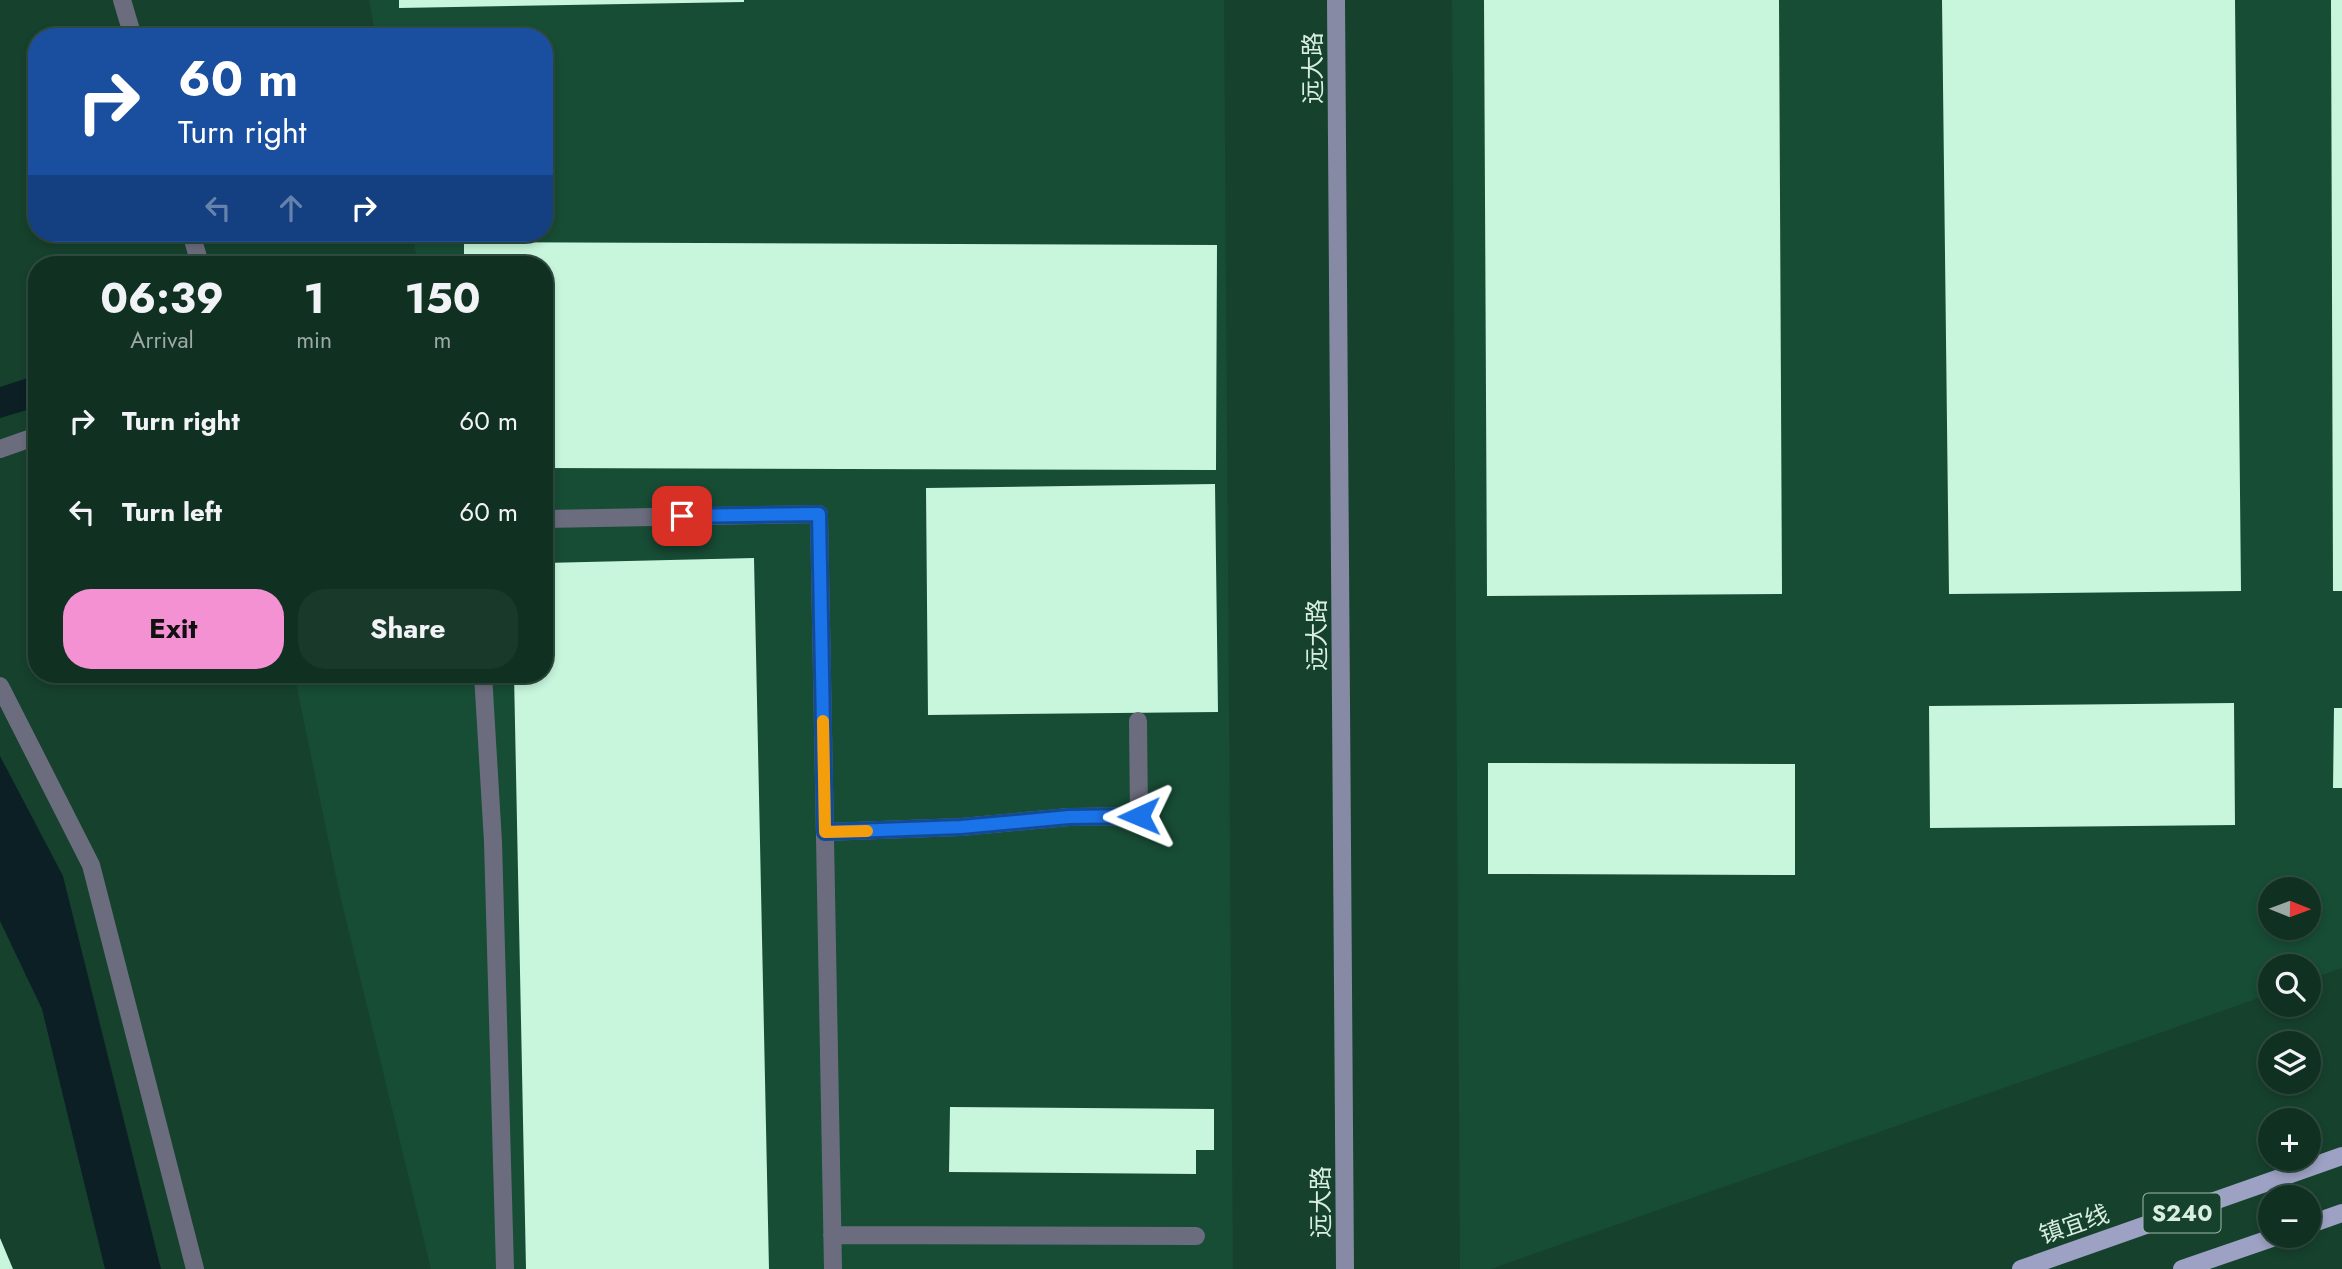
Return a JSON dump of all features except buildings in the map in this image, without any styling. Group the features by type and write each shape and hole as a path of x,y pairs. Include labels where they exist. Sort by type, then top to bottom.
{"main road":[{"name":"镇宜线","path":"2021,1269 2342,1156"},
{"path":"2321,1220 2342,1213"},
{"name":"S240","path":"2182,1269 2258,1243"}],"street":[{"path":"122,0 130,28"},
{"name":"远大路","path":"1336,0 1345,1269"},
{"path":"0,449 28,439"},
{"path":"553,519 819,514 833,1269"},
{"path":"484,683 493,842 505,1269"},
{"path":"0,686 91,866 195,1269"},
{"path":"825,832 961,827 1069,817 1139,816 1138,720"},
{"path":"832,1235 1196,1236"}],"shaded area":[{"path":"369,0 1224,0 1233,1269 431,1269 339,891 296,683 553,683 553,256 416,256 414,242 553,242 553,28 374,28"},
{"path":"1452,0 2342,0 2342,968 2321,975 2321,954 2258,954 2258,998 1491,1269 1460,1269"}],"water":[{"path":"28,378 28,410 0,418 0,387"},
{"path":"0,756 63,876 161,1269 105,1269 42,1009 0,921"}],"slow traffic":[{"path":"823,721 825,832 867,831"}],"route":[{"path":"682,516 819,514 825,832 961,827 1069,817 1139,816"}]}
